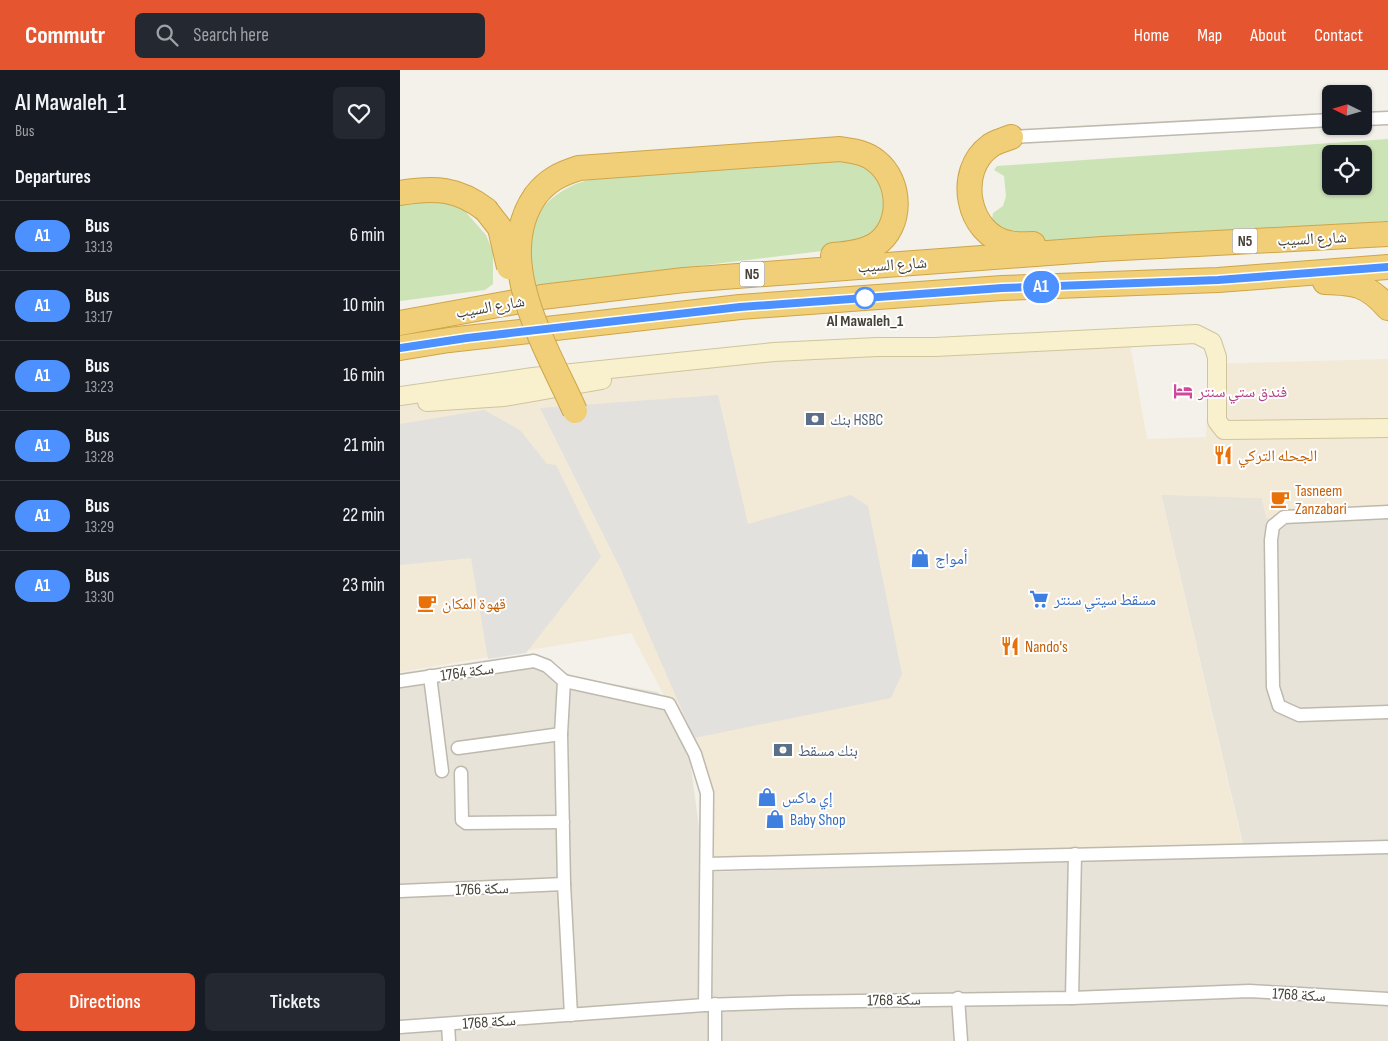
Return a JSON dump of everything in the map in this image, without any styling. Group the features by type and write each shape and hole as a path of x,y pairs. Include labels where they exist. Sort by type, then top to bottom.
{"highway":[{"path":"1011,137 989,146 979,159 971,175 968,191 978,221 992,234 1008,243 1086,245 1102,249"},
{"path":"400,193 435,190 454,192 470,198 486,210 500,228 524,330 567,412 537,328 523,278 518,236 528,206 545,184 557,176 579,168 840,149 858,151 876,161 887,172 894,187 896,204 892,224 884,238 874,245 852,253 747,265 684,280"},
{"name":"شارع السيب","path":"402,322 542,297 684,280 1102,249 1388,234"},
{"name":"شارع السيب","path":"400,348 458,339 740,307 1002,288 1218,280 1388,267"},
{"path":"1218,280 1340,282 1368,288 1388,308"}],"street":[{"path":"1372,119 1388,118"},
{"path":"1011,137 1322,120"},
{"path":"400,396 533,377 774,352 877,347 935,347 1196,334 1212,342 1217,357 1217,420 1224,430 1388,428"},
{"path":"400,406 434,401 504,397 603,380 765,364 880,357 935,347"},
{"path":"1388,512 1284,517 1273,526 1271,540 1273,687 1279,706 1299,715 1388,712"},
{"name":"سكة 1764","path":"400,681 534,661 548,666 564,681"},
{"path":"430,676 442,771"},
{"path":"571,1015 564,884 560,734 564,681 669,704 696,754 707,792 710,1004 715,1041"},
{"path":"458,748 560,734"},
{"path":"461,773 462,820 466,824 563,822"},
{"path":"708,864 1388,847"},
{"path":"1072,998 1075,854"},
{"name":"سكة 1766","path":"400,891 564,884"},
{"name":"سكة 1768","path":"400,1027 448,1025 710,1004 958,998 1072,998 1249,991 1388,1000"},
{"path":"958,998 961,1041"},
{"path":"448,1025 449,1041"}],"shaded area":[{"path":"1129,338 1147,439 1206,437 1209,364 1388,359 1388,511 1266,518 1262,498 1161,495 1244,851 708,864 708,844 695,754 631,633 400,672 400,396 774,352"},
{"path":"718,395 748,524 851,495 868,506 902,674 891,698 694,738 621,570 540,408"},
{"path":"484,410 520,430 547,464 556,465 601,557 526,653 488,659 471,558 400,565 400,424"},
{"path":"1161,494 1262,498 1267,518 1388,512 1388,1041 400,1041 400,673 534,653 573,677 658,692 688,745 705,872 1246,857"}],"green space":[{"path":"1388,139 1388,221 1110,242 1041,240 1000,229 992,220 993,213 1003,206 1006,196 1004,176 994,170 997,166"},
{"path":"851,161 877,171 891,198 875,237 831,250 531,286 528,247 532,225 543,207 551,199 560,192 579,183 589,180"},
{"path":"400,199 441,199 463,209 486,235 493,252 493,284 485,290 400,301"}],"bus line":[{"name":"A1","path":"400,348 449,340 597,322 740,307 1002,288 1182,282 1388,267"}],"place":[{"name":"Al Mawaleh_1","path":"865,298"},
{"name":"فندق ستي سنتر","path":"1183,391"},
{"name":"بنك HSBC","path":"815,419"},
{"name":"الجحله التركي","path":"1223,455"},
{"name":"Tasneem Zanzabari","path":"1280,499"},
{"name":"أمواج","path":"920,558"},
{"name":"مسقط سيتي سنتر","path":"1039,599"},
{"name":"قهوة المكان","path":"427,603"},
{"name":"Nando's","path":"1010,646"},
{"name":"بنك مسقط","path":"783,750"},
{"name":"إي ماكس","path":"767,797"},
{"name":"Baby Shop","path":"775,819"}]}
